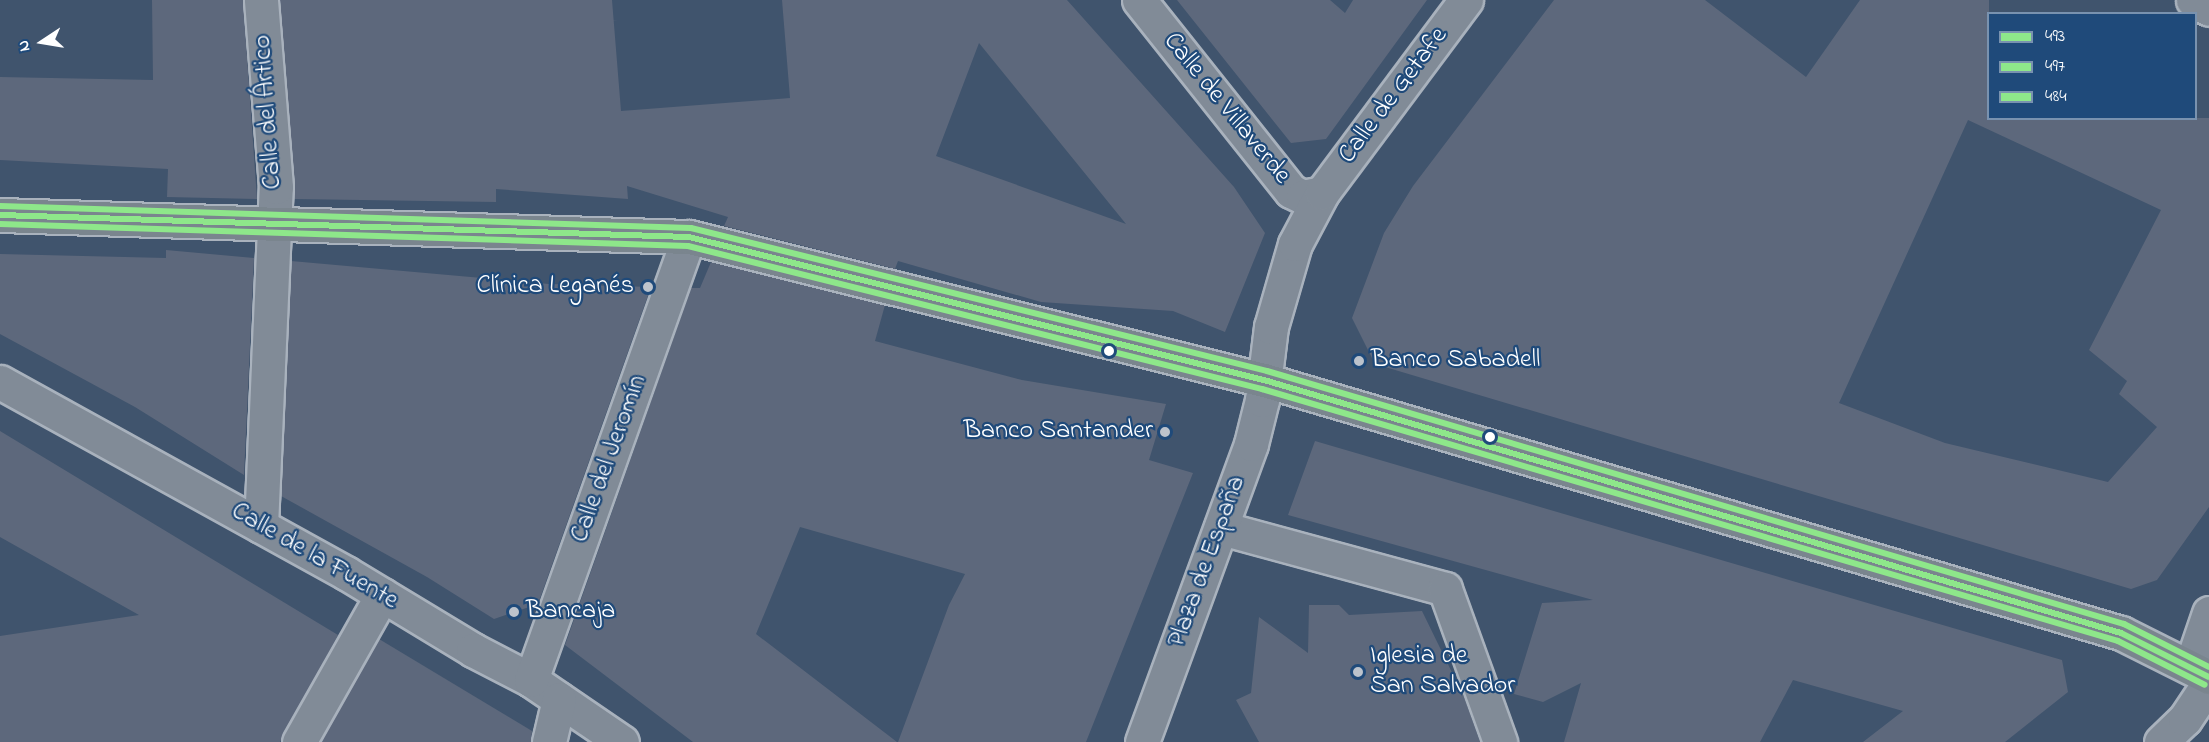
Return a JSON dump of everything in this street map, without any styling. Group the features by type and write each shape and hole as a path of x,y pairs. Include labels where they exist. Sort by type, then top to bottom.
{"highway":[{"path":"0,215 689,237 1264,380 2121,633 2203,676"}],"street":[{"name":"Calle del Ártico","path":"261,0 275,160 261,526"},
{"name":"Calle de Villaverde","path":"1139,0 1291,191 1303,198 1323,193"},
{"name":"Calle de Getafe","path":"1264,380 1271,327 1288,263 1323,193 1466,0"},
{"path":"2193,0 2209,9"},
{"name":"Calle del Jeromín","path":"531,680 689,237"},
{"name":"Plaza de España","path":"1142,742 1257,423 1264,380"},
{"name":"Calle de la Fuente","path":"0,382 261,526 531,680 622,742"},
{"path":"1221,528 1445,589 1500,742"},
{"path":"299,742 382,595"},
{"path":"2161,742 2185,719 2203,676 2209,614"},
{"path":"549,742 559,699"}],"building":[{"path":"152,0 243,0 257,199 167,197 168,169 0,160 0,77 153,80"},
{"path":"280,0 612,0 621,111 790,98 782,0 1067,0 1234,187 1265,233 1225,332 1173,311 1041,302 898,261 895,269 724,226 728,217 627,186 628,199 496,189 496,202 294,199","holes":["979,43 1126,224 936,156"]},
{"path":"1177,0 1330,0 1345,13 1353,0 1427,0 1326,139 1291,143"},
{"path":"1554,0 1705,0 1806,77 1860,0 1989,0 1987,120 2197,120 2197,118 2209,118 2209,507 2157,580 2131,589 1375,364 1352,318 1384,233 1413,186","holes":["1968,120 2161,210 2089,350 2127,381 2119,394 2157,427 2108,482 1945,443 1839,403"]},
{"path":"166,250 254,258 244,475 135,407 0,334 0,254 166,258"},
{"path":"291,261 549,284 651,287 538,604 494,619 427,577 281,496"},
{"path":"711,262 885,305 875,341 1022,380 1166,404 1149,460 1193,473 1086,742 898,742 949,605 965,574 800,527 756,634 897,742 693,742 565,645 691,288 700,288"},
{"path":"0,431 338,635 280,742 0,742 0,636 139,615 0,537"},
{"path":"1315,441 2062,660 2068,692 2005,742 1863,742 1903,711 1793,680 1760,742 1564,742 1581,683 1543,702 1514,694 1542,603 1593,600 1288,515"},
{"name":"Iglesia de San Salvador","path":"1309,605 1339,605 1349,615 1422,611 1464,697 1480,742 1259,742 1236,700 1251,693 1259,617 1308,653"},
{"path":"379,639 532,731 531,742 321,742"}],"transit line":[{"name":"484","path":"0,206 691,228 1267,371 2124,624 2209,667"},
{"name":"493","path":"0,215 689,237 1264,380 2121,633 2209,677"},
{"name":"497","path":"0,224 688,246 1262,389 2118,641 2205,685"}],"place":[{"name":"Clínica Leganés","path":"648,287"},
{"name":"Banco Sabadell","path":"1359,361"},
{"name":"Banco Santander","path":"1165,432"},
{"name":"Bancaja","path":"514,612"},
{"name":"Iglesia de San Salvador","path":"1358,672"}]}
